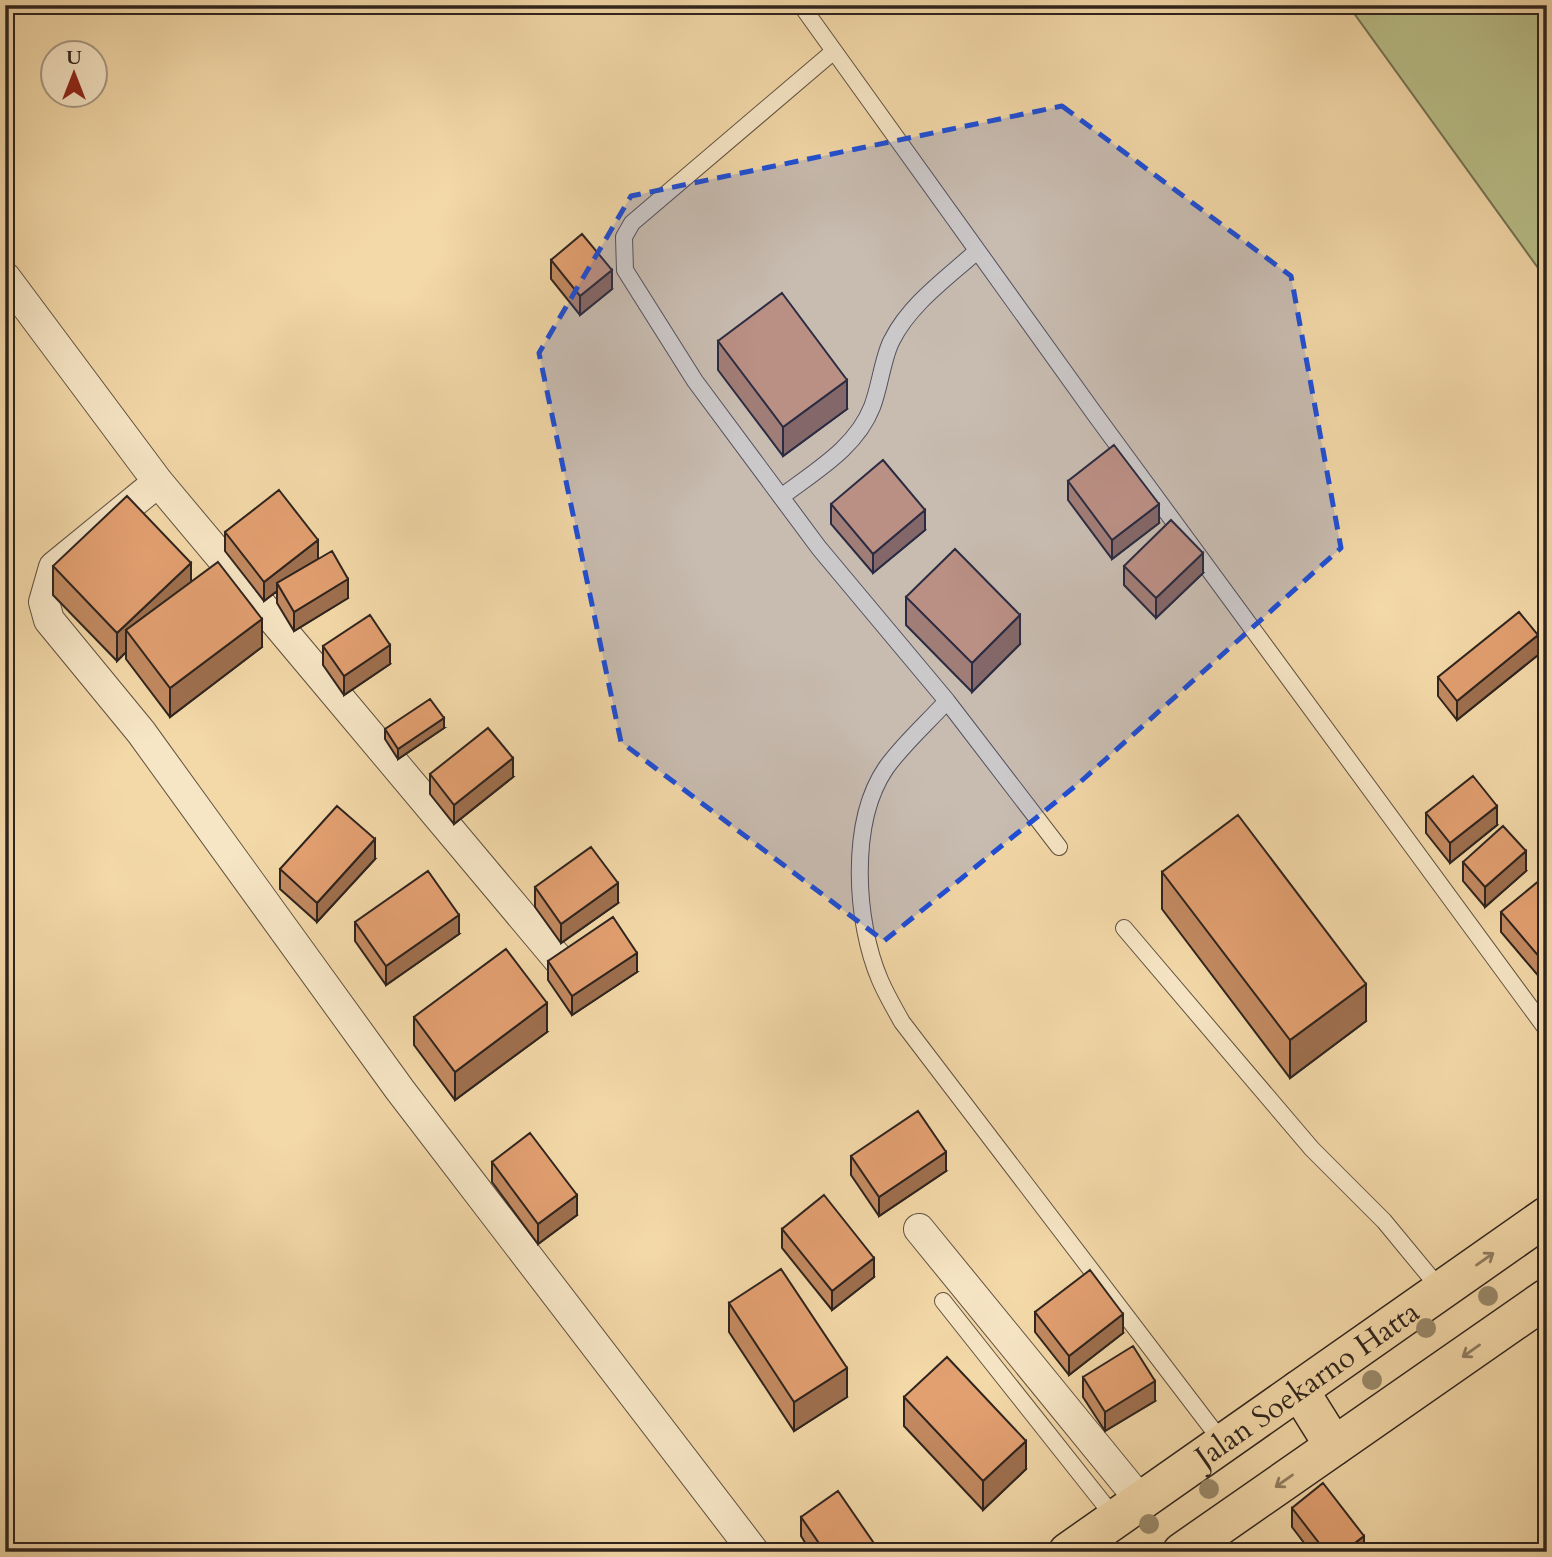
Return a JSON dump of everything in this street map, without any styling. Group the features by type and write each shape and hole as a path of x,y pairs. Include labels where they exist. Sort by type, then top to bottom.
{"highway":[{"name":"Jalan Soekarno Hatta","path":"1068,1552 1547,1216"},
{"path":"1182,1552 1547,1298"},
{"path":"1300,1390 1334,1446"}],"street":[{"path":"5,277 158,482 558,959"},
{"path":"158,482 54,566 44,602 49,620 141,732 400,1090 754,1552"},
{"path":"919,1229 1129,1510"}],"lane":[{"path":"802,5 1377,803 1547,1030"},
{"path":"834,51 632,223 624,237 624,262 631,281 695,381 819,548 947,701 1059,847"},
{"path":"782,497 851,442 871,411 883,377 890,342 906,318 977,251"},
{"path":"947,701 886,769 865,816 861,891 866,936 879,979 902,1022 1223,1443"},
{"path":"1124,928 1312,1149 1384,1221 1441,1290"},
{"path":"943,1301 1129,1510"}],"highlighted area":[{"path":"1062,106 1291,276 1341,548 1078,784 884,941 621,742 539,353 631,196"}],"green space":[{"path":"1348,5 1547,5 1546,279"}],"building":[{"path":"582,234 612,270 580,296 551,260"},
{"path":"782,293 847,380 783,427 718,341"},
{"path":"1114,445 1159,504 1112,540 1068,481"},
{"path":"883,460 925,510 873,554 831,504"},
{"path":"279,490 318,540 264,582 225,532"},
{"path":"127,496 191,563 117,633 53,566"},
{"path":"1171,520 1203,553 1156,598 1124,566"},
{"path":"955,549 1020,615 972,663 906,597"},
{"path":"332,551 348,579 294,612 277,583"},
{"path":"218,562 262,619 170,688 126,630"},
{"path":"1519,612 1538,635 1457,701 1438,677"},
{"path":"370,615 390,645 344,676 323,646"},
{"path":"430,699 444,718 398,749 385,729"},
{"path":"488,728 513,758 454,805 430,774"},
{"path":"1473,776 1497,806 1450,843 1426,813"},
{"path":"337,806 375,839 317,903 280,869"},
{"path":"1238,815 1366,984 1290,1040 1162,872"},
{"path":"1503,826 1526,851 1485,887 1463,862"},
{"path":"591,847 618,883 561,924 535,887"},
{"path":"428,871 459,915 386,966 355,922"},
{"path":"1540,880 1547,888 1547,966 1501,912"},
{"path":"613,917 637,953 572,996 548,961"},
{"path":"506,949 547,1003 455,1072 414,1017"},
{"path":"918,1111 946,1152 879,1197 851,1156"},
{"path":"530,1133 577,1195 538,1224 492,1162"},
{"path":"824,1195 874,1258 832,1291 782,1229"},
{"path":"781,1269 847,1368 794,1402 729,1303"},
{"path":"1090,1270 1123,1314 1069,1356 1035,1312"},
{"path":"1133,1346 1155,1381 1105,1412 1083,1377"},
{"path":"947,1357 1026,1441 983,1481 904,1397"},
{"path":"1323,1483 1364,1536 1343,1552 1326,1552 1292,1508"},
{"path":"838,1491 880,1552 825,1552 801,1517"}]}
